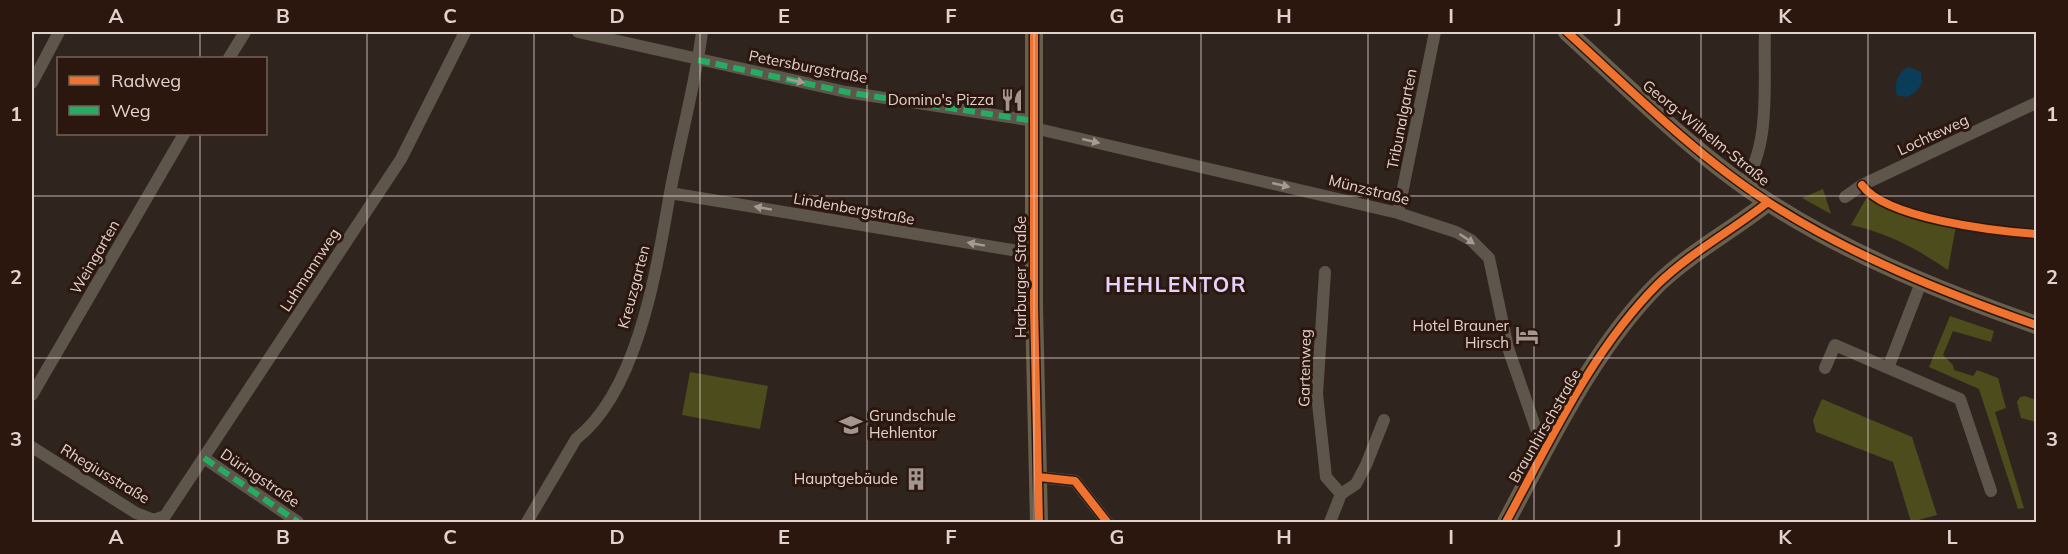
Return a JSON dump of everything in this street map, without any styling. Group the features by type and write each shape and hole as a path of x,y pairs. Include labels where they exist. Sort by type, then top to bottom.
{"main road":[{"name":"Harburger Straße","path":"1034,32 1034,252 1039,522"},
{"name":"Georg-Wilhelm-Straße","path":"1567,32 1661,117 1768,202 1849,247 1922,280 2037,325"},
{"name":"Braunhirschstraße","path":"1506,522 1544,452 1603,353 1641,301 1683,263 1768,202"}],"street":[{"path":"32,83 59,32"},
{"path":"230,57 245,32"},
{"name":"Luhmannweg","path":"165,516 401,159 465,32"},
{"name":"Petersburgstraße","path":"578,32 846,92 1034,124"},
{"name":"Kreuzgarten","path":"527,522 576,439 588,430 621,377 644,319 657,267 702,32"},
{"name":"Tribunalgarten","path":"1398,213 1435,32"},
{"path":"1743,184 1752,172 1761,144 1765,32"},
{"name":"Lochteweg","path":"1845,197 1862,185 2037,103"},
{"name":"Münzstraße","path":"1034,124 1398,213 1456,232 1471,240 1489,258 1508,348 1544,452"},
{"name":"Weingarten","path":"32,395 183,135"},
{"name":"Lindenbergstraße","path":"670,193 1034,252"},
{"name":"Gartenweg","path":"1325,272 1317,394 1326,477 1341,494"},
{"path":"1888,368 1922,280"},
{"path":"1825,368 1835,345 1960,399 1991,491"},
{"path":"1330,522 1341,494 1356,484 1384,420"},
{"name":"Rhegiusstraße","path":"32,447 136,513 154,520 165,516"},
{"name":"Düringstraße","path":"204,458 298,522"},
{"path":"1039,477 1075,481 1107,522"}],"shaded area":[{"path":"1823,189 1831,214 1802,198"},
{"path":"1867,197 1912,218 1956,226 1948,270 1902,243 1877,232 1851,225"},
{"path":"1950,316 1994,331 1991,342 1953,331 1943,355 1953,365 1954,370 1973,376 1977,370 1998,378 2006,408 1995,412 2024,508 2018,509 1979,389 1929,367"},
{"path":"690,372 768,386 760,429 682,415"},
{"path":"2025,396 2036,400 2036,422 2021,418 2017,402 2020,397"},
{"path":"1822,399 1912,437 1937,515 1911,522 1893,462 1816,432 1813,420"}],"water":[{"path":"1909,67 1921,72 1922,83 1912,95 1905,97 1897,95 1897,78"}],"marked path":[{"path":"698,60 846,92 1034,121"},
{"path":"204,458 298,522"}],"cycle path":[{"path":"1034,32 1034,307 1039,522"},
{"path":"1567,32 1689,143 1768,202 1865,256 1967,300 2036,325"},
{"path":"1862,185 1875,197 1917,215 1995,230 2036,234"},
{"path":"1506,522 1574,397 1634,310 1671,272 1768,202"},
{"path":"1039,477 1075,481 1107,522"}],"place":[{"name":"Domino's Pizza","path":"1012,100"},
{"name":"Hotel Brauner Hirsch","path":"1527,335"},
{"name":"Grundschule Hehlentor","path":"851,425"},
{"name":"Hauptgebäude","path":"916,479"}],"district":[{"name":"HEHLENTOR","path":"1176,285"}]}
